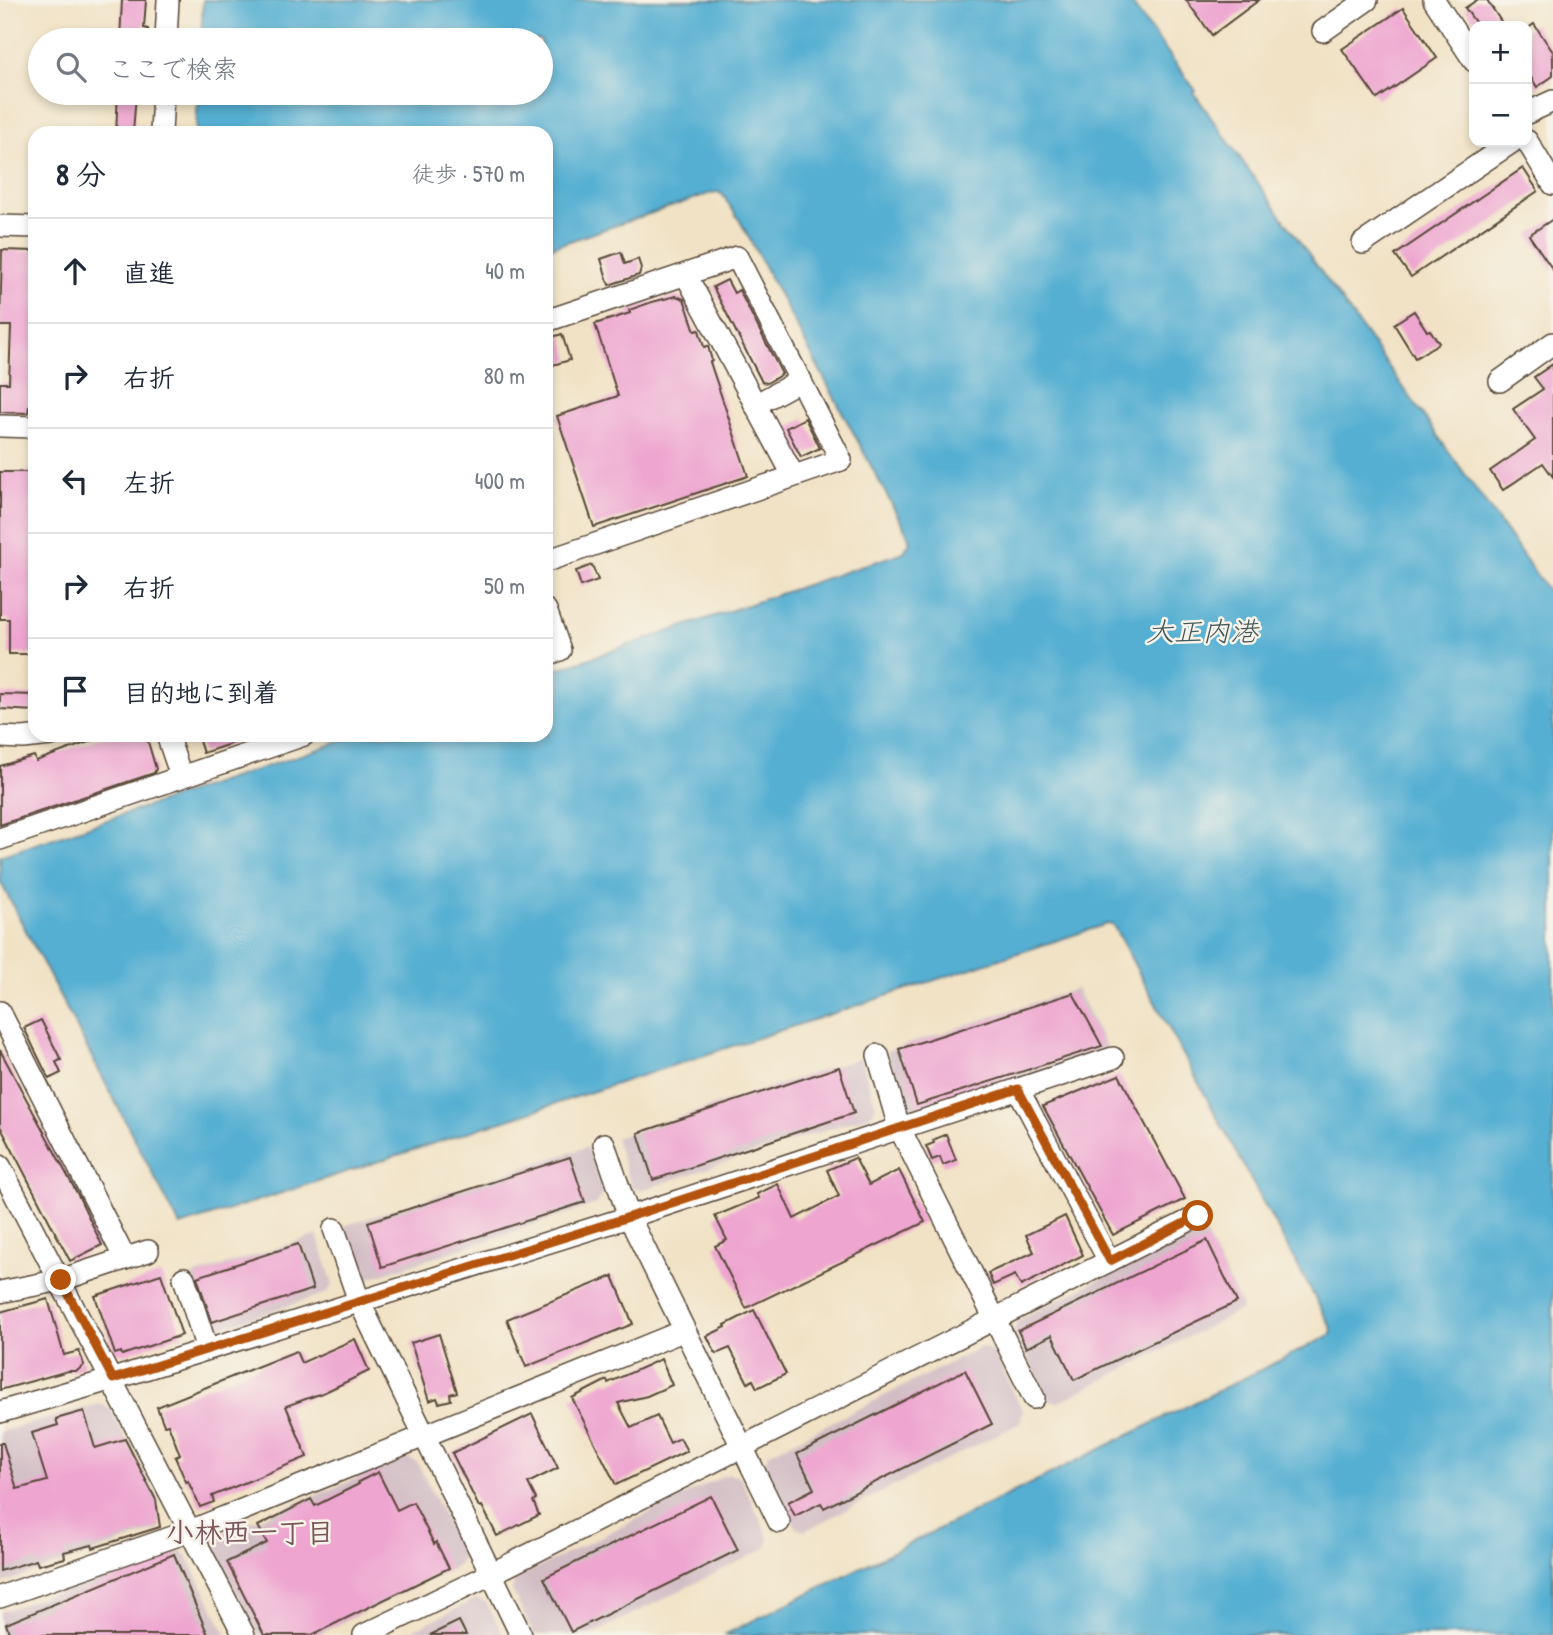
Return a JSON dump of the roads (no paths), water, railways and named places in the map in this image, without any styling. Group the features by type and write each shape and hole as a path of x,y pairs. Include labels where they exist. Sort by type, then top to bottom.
{"street":[{"path":"167,28 168,0"},
{"path":"1323,32 1367,0"},
{"path":"1434,0 1469,53"},
{"path":"1532,111 1553,101"},
{"path":"161,126 162,105"},
{"path":"1363,243 1505,147"},
{"path":"1531,147 1553,184"},
{"path":"0,226 28,227"},
{"path":"553,319 737,257 841,460 553,559"},
{"path":"687,275 793,475"},
{"path":"1500,382 1553,343"},
{"path":"755,405 801,380"},
{"path":"0,426 28,427"},
{"path":"553,630 560,650 553,652"},
{"path":"0,737 28,737"},
{"path":"169,742 181,776"},
{"path":"0,839 283,742"},
{"path":"1,1017 124,1259"},
{"path":"877,1055 899,1127 1034,1398"},
{"path":"0,1412 629,1217 1113,1058"},
{"path":"1018,1089 1110,1261"},
{"path":"604,1144 629,1217 779,1522"},
{"path":"0,1166 244,1635"},
{"path":"364,1635 491,1574 1198,1216"},
{"path":"334,1229 359,1301 521,1635"},
{"path":"0,1293 61,1280 148,1251"},
{"path":"184,1278 207,1349"},
{"path":"0,1597 190,1531 683,1331"}],"water":[{"name":"大正内港","path":"203,0 1129,0 1553,598 1553,1635 724,1635 1331,1335 1332,1329 1113,925 1107,924 180,1226 0,881 0,856 339,742 553,742 553,671 904,552 910,542 740,221 722,194 708,194 553,247 553,126 196,126 197,105 553,105 553,28 202,28"}],"district":[{"name":"小林西一丁目","path":"250,1532"}]}
